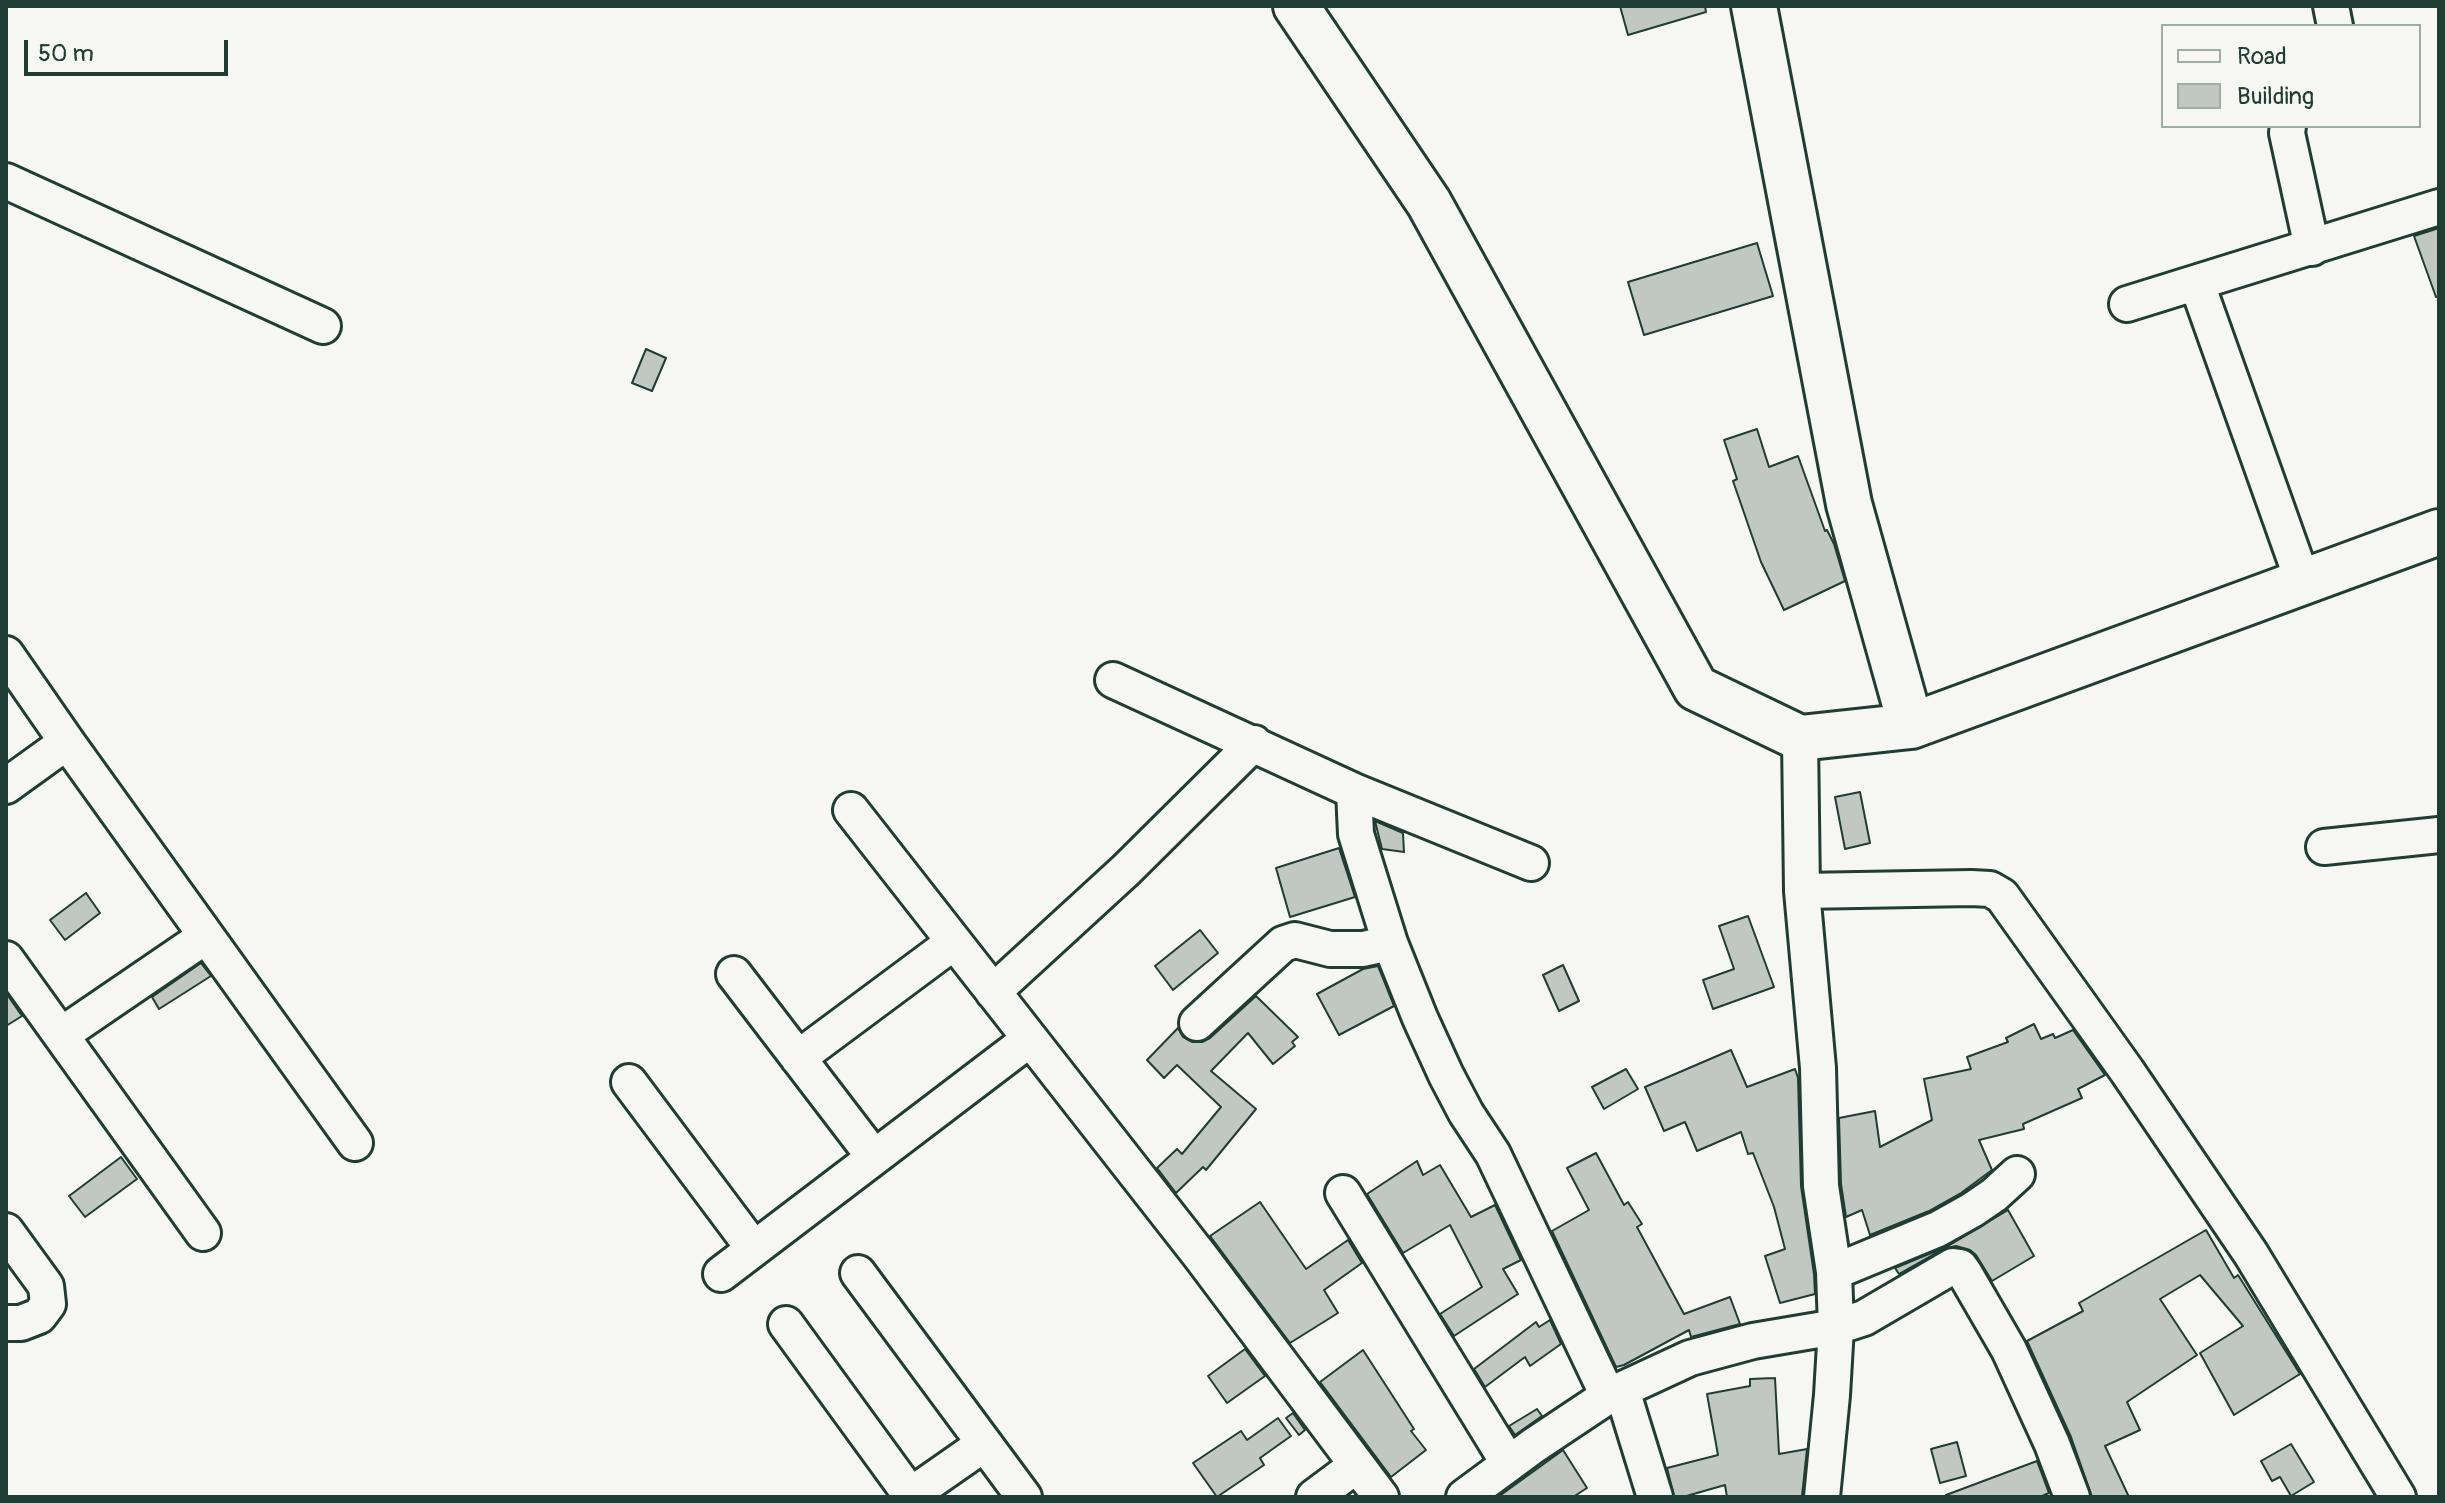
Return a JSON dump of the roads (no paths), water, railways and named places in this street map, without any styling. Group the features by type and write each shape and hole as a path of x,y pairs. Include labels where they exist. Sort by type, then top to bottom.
{"street":[{"path":"1296,6 1429,203 1696,688 1800,738 1911,726 2439,532"},
{"path":"1754,6 1849,504 1911,726"},
{"path":"2288,128 2312,248"},
{"path":"6,181 323,326"},
{"path":"2127,304 2439,207"},
{"path":"2197,284 2303,582"},
{"path":"6,654 355,1143"},
{"path":"1113,680 1354,791 1531,863"},
{"path":"1800,738 1802,891 1818,1068 1821,1186 1834,1272 1836,1327 1822,1497"},
{"path":"6,786 67,742"},
{"path":"993,992 1126,870 1254,743"},
{"path":"1354,791 1356,834 1390,943 1446,1075 1493,1154 1615,1393 1655,1497"},
{"path":"851,810 1201,1257 1381,1497"},
{"path":"2324,847 2439,835"},
{"path":"1802,891 1971,888 1990,889 2002,896 2127,1071 2251,1254 2398,1497"},
{"path":"61,1035 206,936"},
{"path":"1197,1023 1283,944 1295,940 1330,949 1363,949 1390,943"},
{"path":"798,1058 954,942"},
{"path":"6,959 203,1233"},
{"path":"734,974 874,1157"},
{"path":"721,1274 1030,1039"},
{"path":"629,1082 754,1249"},
{"path":"1834,1272 1938,1229 1994,1195 2017,1174"},
{"path":"1343,1193 1509,1464"},
{"path":"6,1231 46,1286 48,1304 39,1316 21,1323 6,1323"},
{"path":"1464,1497 1615,1393 1690,1358 1753,1341 1836,1327 1864,1318 1953,1266 1960,1267 2009,1350 2052,1444 2072,1497"},
{"path":"858,1273 1024,1497"},
{"path":"786,1324 911,1496 984,1444"},
{"path":"1314,1497 1357,1465"}]}
